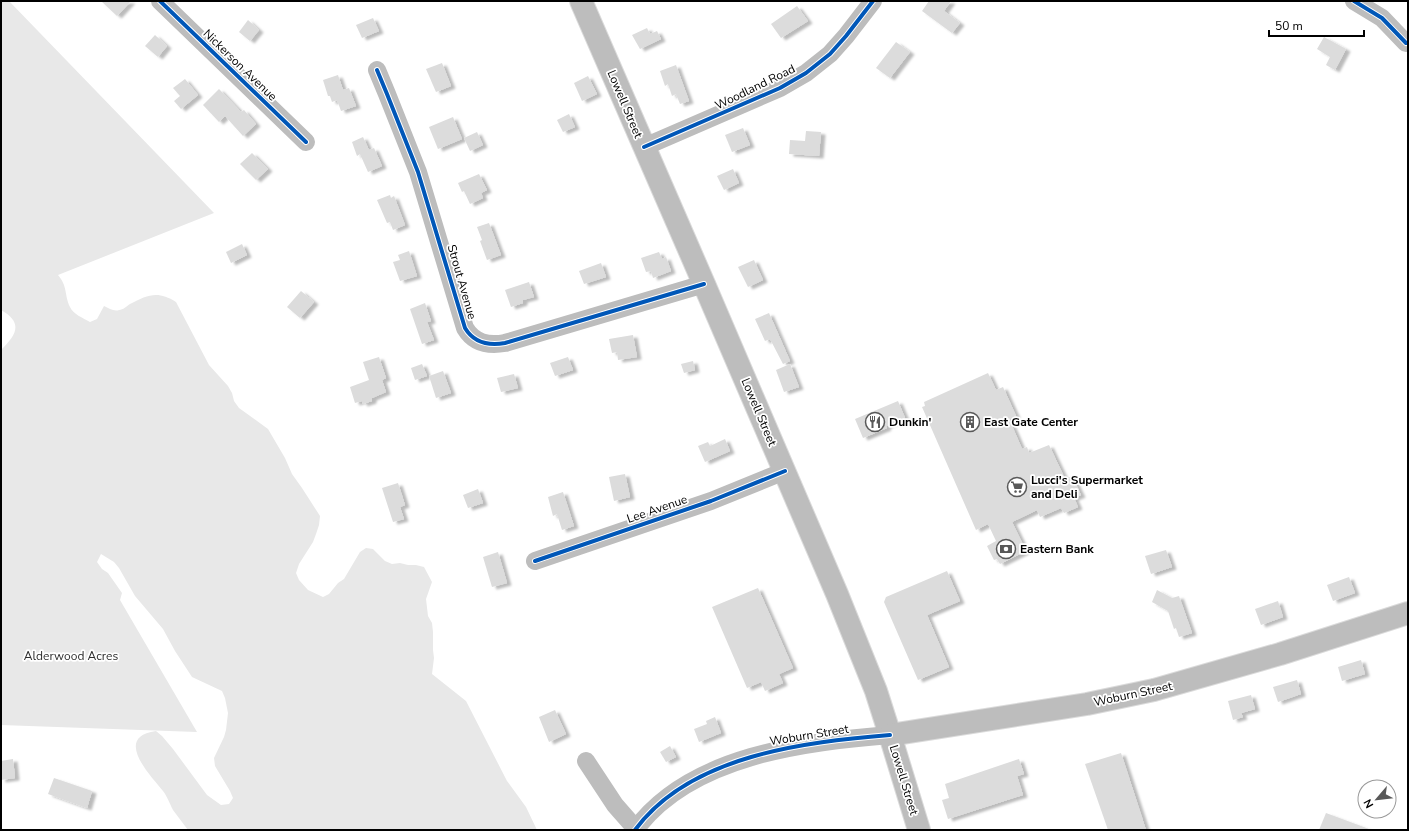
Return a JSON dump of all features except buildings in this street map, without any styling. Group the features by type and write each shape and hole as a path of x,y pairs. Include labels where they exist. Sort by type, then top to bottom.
{"main road":[{"name":"Lowell Street","path":"581,1 831,578 867,667 890,735 919,830"},
{"name":"Woburn Street","path":"890,735 1087,704 1154,690 1280,654 1408,613"}],"street":[{"name":"Nickerson Avenue","path":"160,1 306,142"},
{"name":"Woodland Road","path":"644,147 722,114 797,78 830,54 873,1"},
{"path":"1354,1 1382,18 1406,43"},
{"name":"Strout Avenue","path":"377,70 418,172 465,328 474,339 489,345 505,343 704,284"},
{"name":"Lee Avenue","path":"535,561 704,503 784,471"},
{"name":"Woburn Street","path":"636,830 657,807 680,788 711,772 760,754 856,738 890,735"},
{"path":"586,761 615,805 636,830"}],"green space":[{"name":"Alderwood Acres","path":"1,1 9,1 214,213 58,275 65,287 71,309 78,316 90,322 97,319 104,306 113,310 120,310 147,296 164,296 176,302 209,365 228,386 234,401 239,408 268,429 285,458 292,474 320,516 319,525 313,542 299,564 296,573 299,580 308,590 323,597 329,594 338,583 344,579 360,552 366,548 373,549 385,561 392,564 400,563 424,567 432,582 426,599 428,616 432,623 433,632 434,658 432,674 466,701 507,781 526,807 537,830 188,830 138,757 136,748 137,741 143,735 156,731 173,749 207,795 221,805 229,804 233,798 215,766 214,758 226,730 228,713 225,698 222,691 192,677 163,629 135,596 119,568 114,562 101,554 97,562 102,569 108,573 122,593 120,600 197,732 1,725 1,350 14,334 15,324 8,315 1,310"}],"cycle path":[{"path":"160,1 306,142"},
{"path":"644,147 780,88 806,73 830,54 873,1"},
{"path":"1354,1 1382,18 1406,43"},
{"path":"377,70 418,172 465,328 477,340 487,344 505,343 704,284"},
{"path":"535,561 711,501 785,471"},
{"path":"635,830 658,805 686,784 717,769 751,757 786,748 822,742 890,735"}],"place":[{"name":"Dunkin'","path":"875,422"},
{"name":"East Gate Center","path":"970,422"},
{"name":"Lucci's Supermarket and Deli","path":"1017,487"},
{"name":"Eastern Bank","path":"1006,549"}]}
